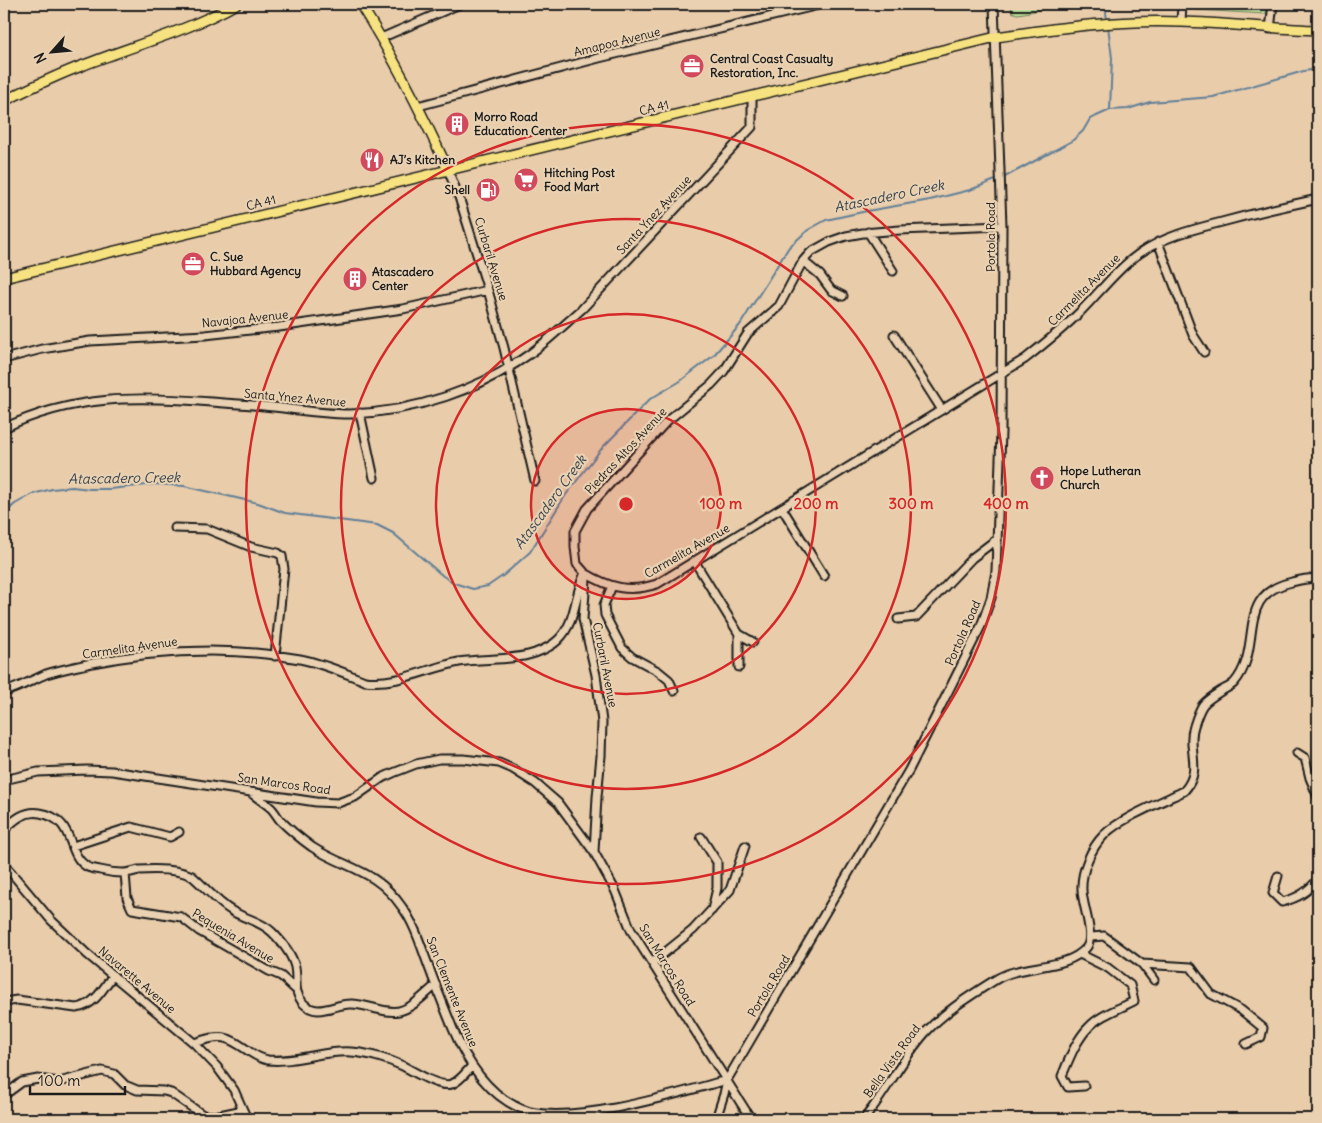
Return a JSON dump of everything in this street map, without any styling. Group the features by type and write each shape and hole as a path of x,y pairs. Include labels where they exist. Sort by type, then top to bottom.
{"main road":[{"path":"4,102 28,88 83,65 175,33 236,4"},
{"name":"Curbaril Avenue","path":"360,4 418,106 448,170"},
{"name":"CA 41","path":"4,278 996,37 1062,27 1181,22 1270,29 1318,30"}],"street":[{"path":"381,38 460,4"},
{"name":"Amapoa Avenue","path":"418,106 599,58 823,4"},
{"name":"Portola Road","path":"716,1119 727,1080 918,754 986,613 995,578 1003,372 1002,226 994,4"},
{"path":"1181,22 1182,4"},
{"path":"1270,29 1273,4"},
{"name":"Santa Ynez Avenue","path":"4,428 34,415 63,406 123,398 160,398 323,413 360,413 409,406 464,390 529,355 582,309 752,127 752,97"},
{"name":"Curbaril Avenue","path":"448,170 459,197 488,290 535,481"},
{"name":"Carmelita Avenue","path":"4,692 55,672 87,664 145,655 180,652 231,652 275,656 315,663 365,681 376,682 397,680 460,662 526,656 536,653 552,645 566,630 572,616 580,583 585,573 598,581 631,590 657,584 1025,359 1081,311 1124,266 1141,252 1158,242 1180,233 1318,199"},
{"name":"Piedras Altos Avenue","path":"585,573 577,564 574,548 575,531 587,509 667,421 711,385 724,371 748,333 779,306 803,261 811,252 829,242 846,236 868,232 1002,226"},
{"path":"868,232 893,271"},
{"path":"1158,242 1193,335 1204,352"},
{"path":"803,261 820,275 831,290 843,296"},
{"name":"Navajoa Avenue","path":"4,359 42,349 90,341 205,335 279,327 403,309 488,290"},
{"path":"894,335 942,410"},
{"path":"360,413 374,478"},
{"path":"782,508 824,576"},
{"path":"175,528 207,529 251,547 278,553 282,556 284,569 275,656"},
{"path":"898,619 916,617 972,558 997,539"},
{"path":"695,562 738,634 740,667"},
{"name":"Curbaril Avenue","path":"585,573 583,620 596,674 602,722 602,756 597,790 594,852"},
{"path":"1084,1086 1068,1086 1062,1076 1075,1046 1089,1026 1108,1013 1134,1001 1130,985 1108,968 1080,954 1090,943 1091,937 1083,903 1082,883 1088,859 1105,833 1118,824 1184,791 1194,775 1192,731 1197,716 1204,702 1233,684 1244,665 1251,646 1254,612 1257,605 1262,597 1273,588 1317,577"},
{"path":"612,586 604,605 605,615 622,648 632,657 669,680 674,690"},
{"path":"738,634 753,642"},
{"path":"1297,753 1305,758 1310,778 1318,797"},
{"name":"San Marcos Road","path":"4,780 38,772 112,771 316,802 338,803 355,797 382,778 422,763 451,759 499,764 513,769 535,783 558,803 594,852 615,890 631,930 751,1119"},
{"name":"San Clemente Avenue","path":"248,791 271,808 290,830 307,843 365,872 389,891 403,907 413,925 462,1050 472,1066 490,1087 509,1102 530,1112 554,1116 585,1115 612,1111 727,1080"},
{"path":"4,830 23,815 35,812 44,814 55,818 64,826 78,858 87,867 125,873 141,870 168,870 185,873 197,880 232,912 261,924 271,931 288,951 295,967 295,989 304,1004 314,1009 326,1010 351,1004 392,1011 405,1009 436,985"},
{"path":"74,846 131,827 170,836 179,832"},
{"path":"701,837 717,862 717,888 712,910"},
{"path":"652,963 693,930 730,890 745,846"},
{"name":"Navarette Avenue","path":"4,864 51,920 113,975 194,1042 218,1067 237,1095 247,1119"},
{"name":"Pequenia Avenue","path":"125,873 127,898 132,908 181,917 199,931 270,972 281,976 295,989"},
{"path":"1278,876 1273,893 1282,902 1296,899 1310,889 1318,879"},
{"path":"1091,937 1104,936 1142,964 1154,980"},
{"name":"Bella Vista Road","path":"864,1119 925,1033 939,1019 1002,976 1064,961 1080,954"},
{"path":"1142,964 1190,967 1211,994 1241,1010 1263,1028 1260,1037 1246,1044"},
{"path":"4,1002 17,1000 82,1008 92,1001 113,975"},
{"path":"194,1042 221,1036 267,1060 306,1058 348,1052 359,1053 403,1066 412,1072 447,1085 456,1082 472,1066"},
{"path":"7,1093 22,1082 38,1079 59,1082 102,1071 114,1074 125,1085 137,1090 171,1093 204,1115 215,1116 243,1110"}],"green space":[{"path":"1011,4 1076,4 1073,7 1052,7 1017,14 1012,12"},
{"path":"1190,4 1267,4 1266,14 1196,10"}],"waterway":[{"path":"1105,4 1107,21"},
{"path":"1108,26 1112,58 1110,110"},
{"name":"Atascadero Creek","path":"1003,178 1072,141 1083,131 1090,119 1110,110 1128,109 1150,102 1213,97 1304,71 1318,69"},
{"name":"Atascadero Creek","path":"4,514 15,504 33,494 52,489 72,487 110,489 156,484 184,486 258,503 285,513 377,525 393,533 443,576 454,583 473,589 488,586 504,575 530,552 565,496 602,448 650,399 679,382 713,356 740,325 789,247 808,230 826,220 930,200 970,190 998,179"}],"place":[{"name":"Central Coast Casualty Restoration, Inc.","path":"692,66"},
{"name":"Morro Road Education Center","path":"457,124"},
{"name":"AJ’s Kitchen","path":"372,160"},
{"name":"Hitching Post Food Mart","path":"526,180"},
{"name":"Shell","path":"488,190"},
{"name":"C. Sue Hubbard Agency","path":"193,264"},
{"name":"Atascadero Center","path":"355,279"},
{"name":"Hope Lutheran Church","path":"1042,478"}]}
